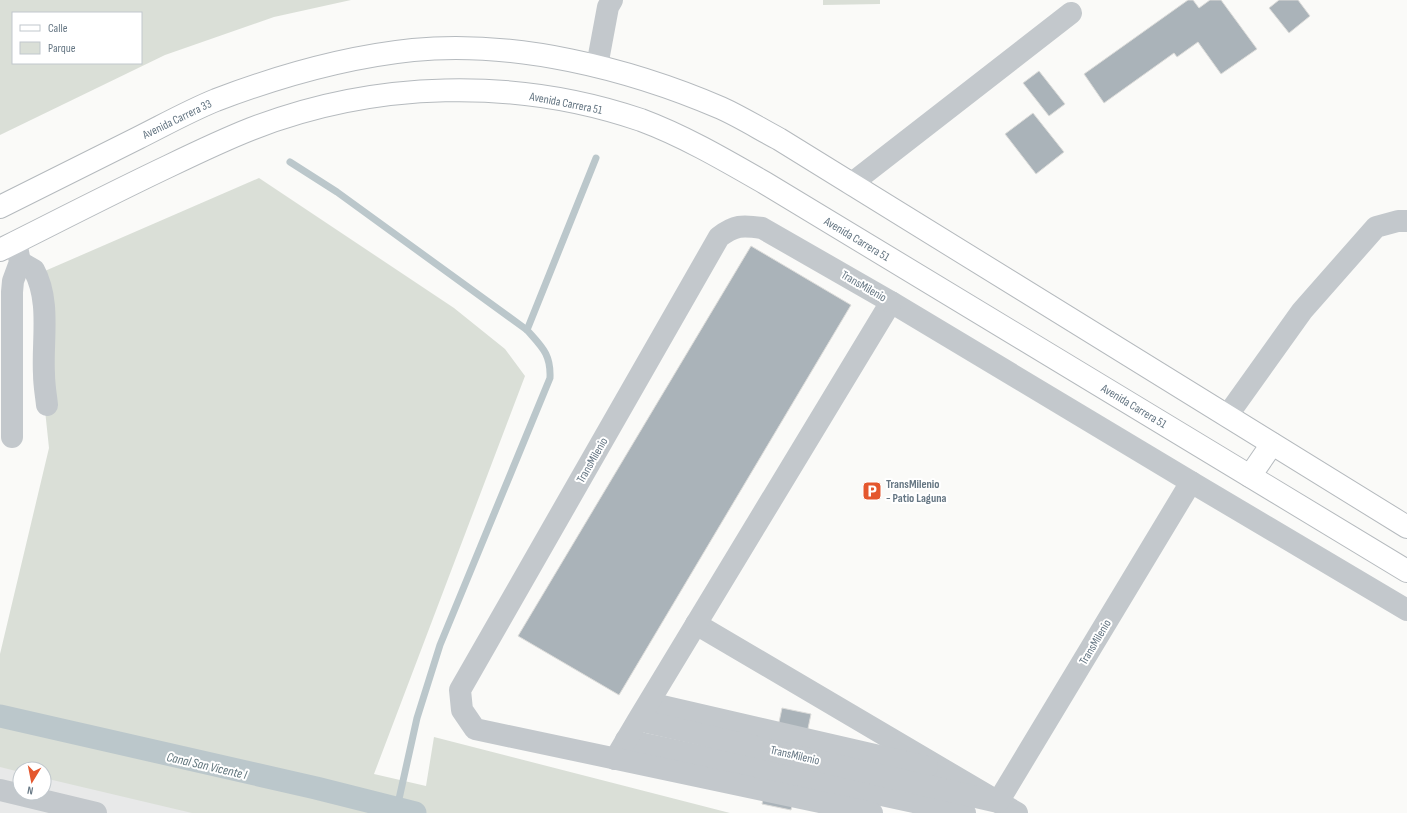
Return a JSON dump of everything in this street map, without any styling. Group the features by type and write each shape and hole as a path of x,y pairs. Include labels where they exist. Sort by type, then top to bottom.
{"main road":[{"name":"Avenida Carrera 33","path":"0,207 214,101 306,70 363,58 414,50 458,48 502,51 566,59 597,66"},
{"path":"597,66 618,70 670,87 723,109 779,139 1407,527"},
{"name":"Avenida Carrera 51","path":"12,251 116,191 252,128 326,106 374,96 422,91 509,92 579,103 641,121 704,148 765,183 1407,571"},
{"path":"1250,476 1272,444"}],"lane":[{"path":"597,66 608,7 612,0"},
{"path":"851,184 1071,13"},
{"path":"1227,416 1302,310 1376,227 1398,221 1407,221"},
{"name":"TransMilenio","path":"872,813 475,730 462,710 460,690 719,238 731,228 746,225 762,228 891,302 1407,610"},
{"path":"12,251 34,270 42,292 44,306 44,375 47,405"},
{"path":"12,251 12,437"},
{"name":"TransMilenio","path":"615,759 891,302"},
{"name":"TransMilenio","path":"998,802 1191,482"},
{"name":"TransMilenio","path":"696,624 1017,813"},
{"name":"TransMilenio","path":"644,711 998,802"},
{"name":"TransMilenio","path":"644,711 947,772"},
{"name":"TransMilenio","path":"626,740 965,813"},
{"path":"0,790 96,813"}],"shaded area":[{"path":"0,756 24,761 12,761 12,801 52,801 52,767 272,813 0,813"}],"green space":[{"path":"0,0 351,0 274,17 165,55 0,135"},
{"path":"823,0 880,0 880,4 823,5"},
{"path":"259,178 454,308 505,349 525,376 374,774 426,786 434,737 730,813 192,813 52,780 52,761 12,761 12,770 0,767 0,654 49,448 31,277"}],"building":[{"path":"1188,0 1193,0 1199,8 1210,0 1221,0 1257,49 1221,74 1198,42 1177,57 1174,53 1104,103 1084,74"},
{"path":"1279,0 1298,0 1310,16 1289,33 1269,8"},
{"path":"1039,71 1065,104 1049,116 1023,83"},
{"path":"1033,113 1064,152 1036,174 1005,134"},
{"path":"751,246 851,305 619,695 518,636"},
{"path":"782,708 811,714 791,810 762,804"}],"waterway":[{"path":"527,330 596,158"},
{"path":"290,162 337,192 527,330 541,346 549,363 550,378 440,645 417,718 397,808"},
{"name":"Canal San Vicente I","path":"0,716 316,788 415,813"}],"place":[{"name":"TransMilenio - Patio Laguna","path":"872,491"}]}
